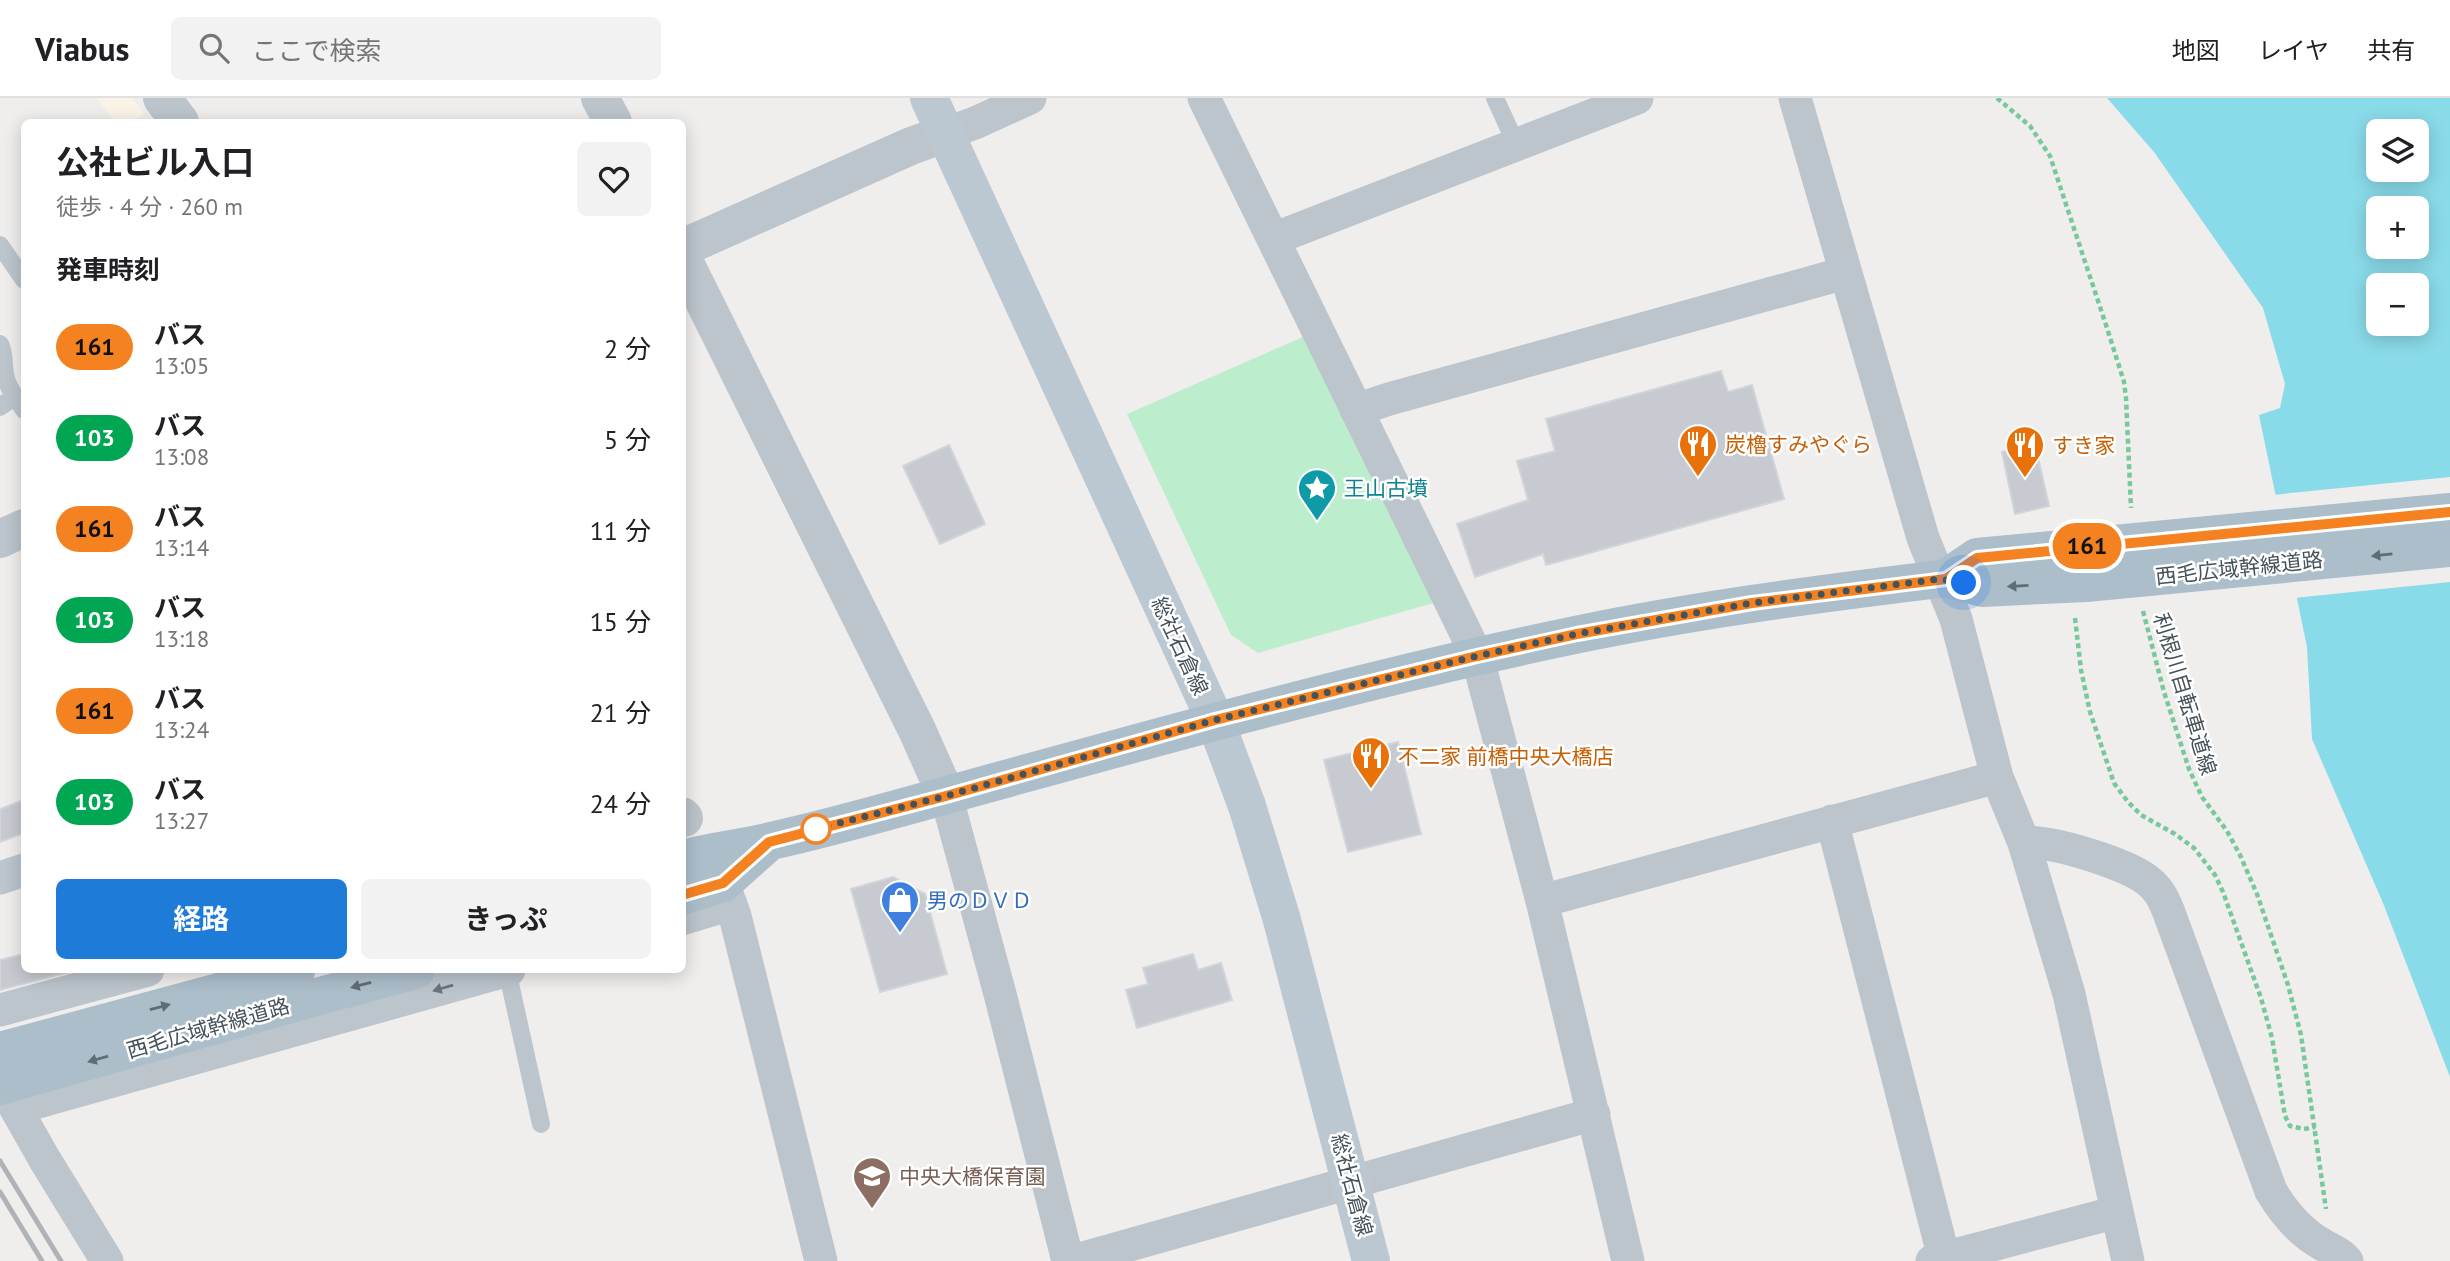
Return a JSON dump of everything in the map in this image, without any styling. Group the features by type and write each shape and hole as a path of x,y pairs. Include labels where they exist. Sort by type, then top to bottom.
{"main road":[{"name":"総社石倉線","path":"929,98 1215,720 1247,806 1276,897 1371,1261"},
{"name":"西毛広域幹線道路","path":"2084,565 2450,512"},
{"name":"西毛広域幹線道路","path":"686,858 716,850 769,842 946,796 1215,720 1477,656 1577,634 1752,603 1943,579 1977,558 2084,565 2450,548"},
{"name":"西毛広域幹線道路","path":"686,895 727,894 769,842"},
{"name":"西毛広域幹線道路","path":"0,1051 300,980 381,973"},
{"name":"西毛広域幹線道路","path":"8,1098 300,980"}],"street":[{"path":"162,98 178,119"},
{"path":"600,98 611,119"},
{"path":"686,246 911,146 975,123 1030,98"},
{"path":"1205,98 1477,656 1542,901 1628,1261"},
{"path":"1273,239 1637,98"},
{"path":"1795,98 1923,538 1943,579 1997,777 2024,843 2069,993 2128,1261"},
{"path":"686,265 917,730 946,796 1070,1261 1594,1114"},
{"path":"1356,410 1845,274"},
{"path":"0,539 21,529"},
{"path":"1542,901 1997,777"},
{"path":"1832,821 1938,1259 2117,1212"},
{"path":"2024,843 2036,841 2075,850 2146,878 2159,891 2271,1191 2284,1213 2319,1243 2340,1252 2347,1261"},
{"path":"0,878 21,871"},
{"path":"686,917 727,894 821,1261"},
{"path":"0,1010 137,973"},
{"path":"8,1098 34,1103 497,973"},
{"path":"0,1080 8,1098 107,1261"}],"lane":[{"path":"1495,98 1516,145"},
{"path":"0,245 21,276"},
{"path":"0,344 4,351 8,386 20,403 0,407"},
{"path":"509,973 541,1124"}],"path":[{"path":"1997,98 2030,126 2050,156 2124,382 2132,518"},
{"name":"利根川自転車道線","path":"2141,598 2164,692 2189,769 2202,797 2227,831 2240,855 2257,894 2288,985 2301,1034 2324,1185 2325,1216"}],"shaded area":[{"path":"97,98 132,98 144,114 137,119 113,119"}],"green space":[{"path":"1305,336 1437,602 1258,653 1231,635 1127,414"}],"water":[{"path":"2107,98 2450,98 2450,1077 2383,903 2312,739 2307,647 2259,415 2280,408 2285,384 2263,308 2154,152"}],"pier":[{"path":"2450,477 2450,582 2294,598 2272,495"}],"building":[{"path":"1721,371 1728,392 1752,385 1784,499 1546,565 1543,554 1475,577 1457,524 1528,500 1517,461 1555,451 1546,419"},
{"name":"すき家","path":"2035,444 2049,506 2015,514 2002,452"},
{"path":"949,445 985,524 940,544 903,466"},
{"name":"不二家 前橋中央大橋店","path":"1398,742 1421,834 1348,852 1324,760"},
{"path":"21,801 21,834 0,842 0,809"},
{"name":"男のＤＶＤ","path":"893,877 925,894 947,974 880,992 851,889"},
{"path":"1193,954 1198,970 1221,963 1232,1000 1137,1028 1126,990 1148,984 1143,968"},
{"path":"21,955 21,973 65,973 0,990 0,960"}],"railway":[{"path":"0,1161 61,1261"},
{"path":"0,1192 42,1261"}],"bus line":[{"name":"161","path":"686,894 723,883 769,842 946,796 1215,720 1577,634 1752,603 1946,579 1977,558 2450,512"}],"place":[{"name":"炭櫓すみやぐら","path":"1698,478"},
{"name":"すき家","path":"2025,479"},
{"name":"王山古墳","path":"1317,522"},
{"name":"不二家 前橋中央大橋店","path":"1371,790"},
{"name":"男のＤＶＤ","path":"900,934"},
{"name":"中央大橋保育園","path":"872,1210"}],"route":[{"path":"816,829 946,796 1215,720 1577,634 1752,603 1940,579 1964,583"}]}
